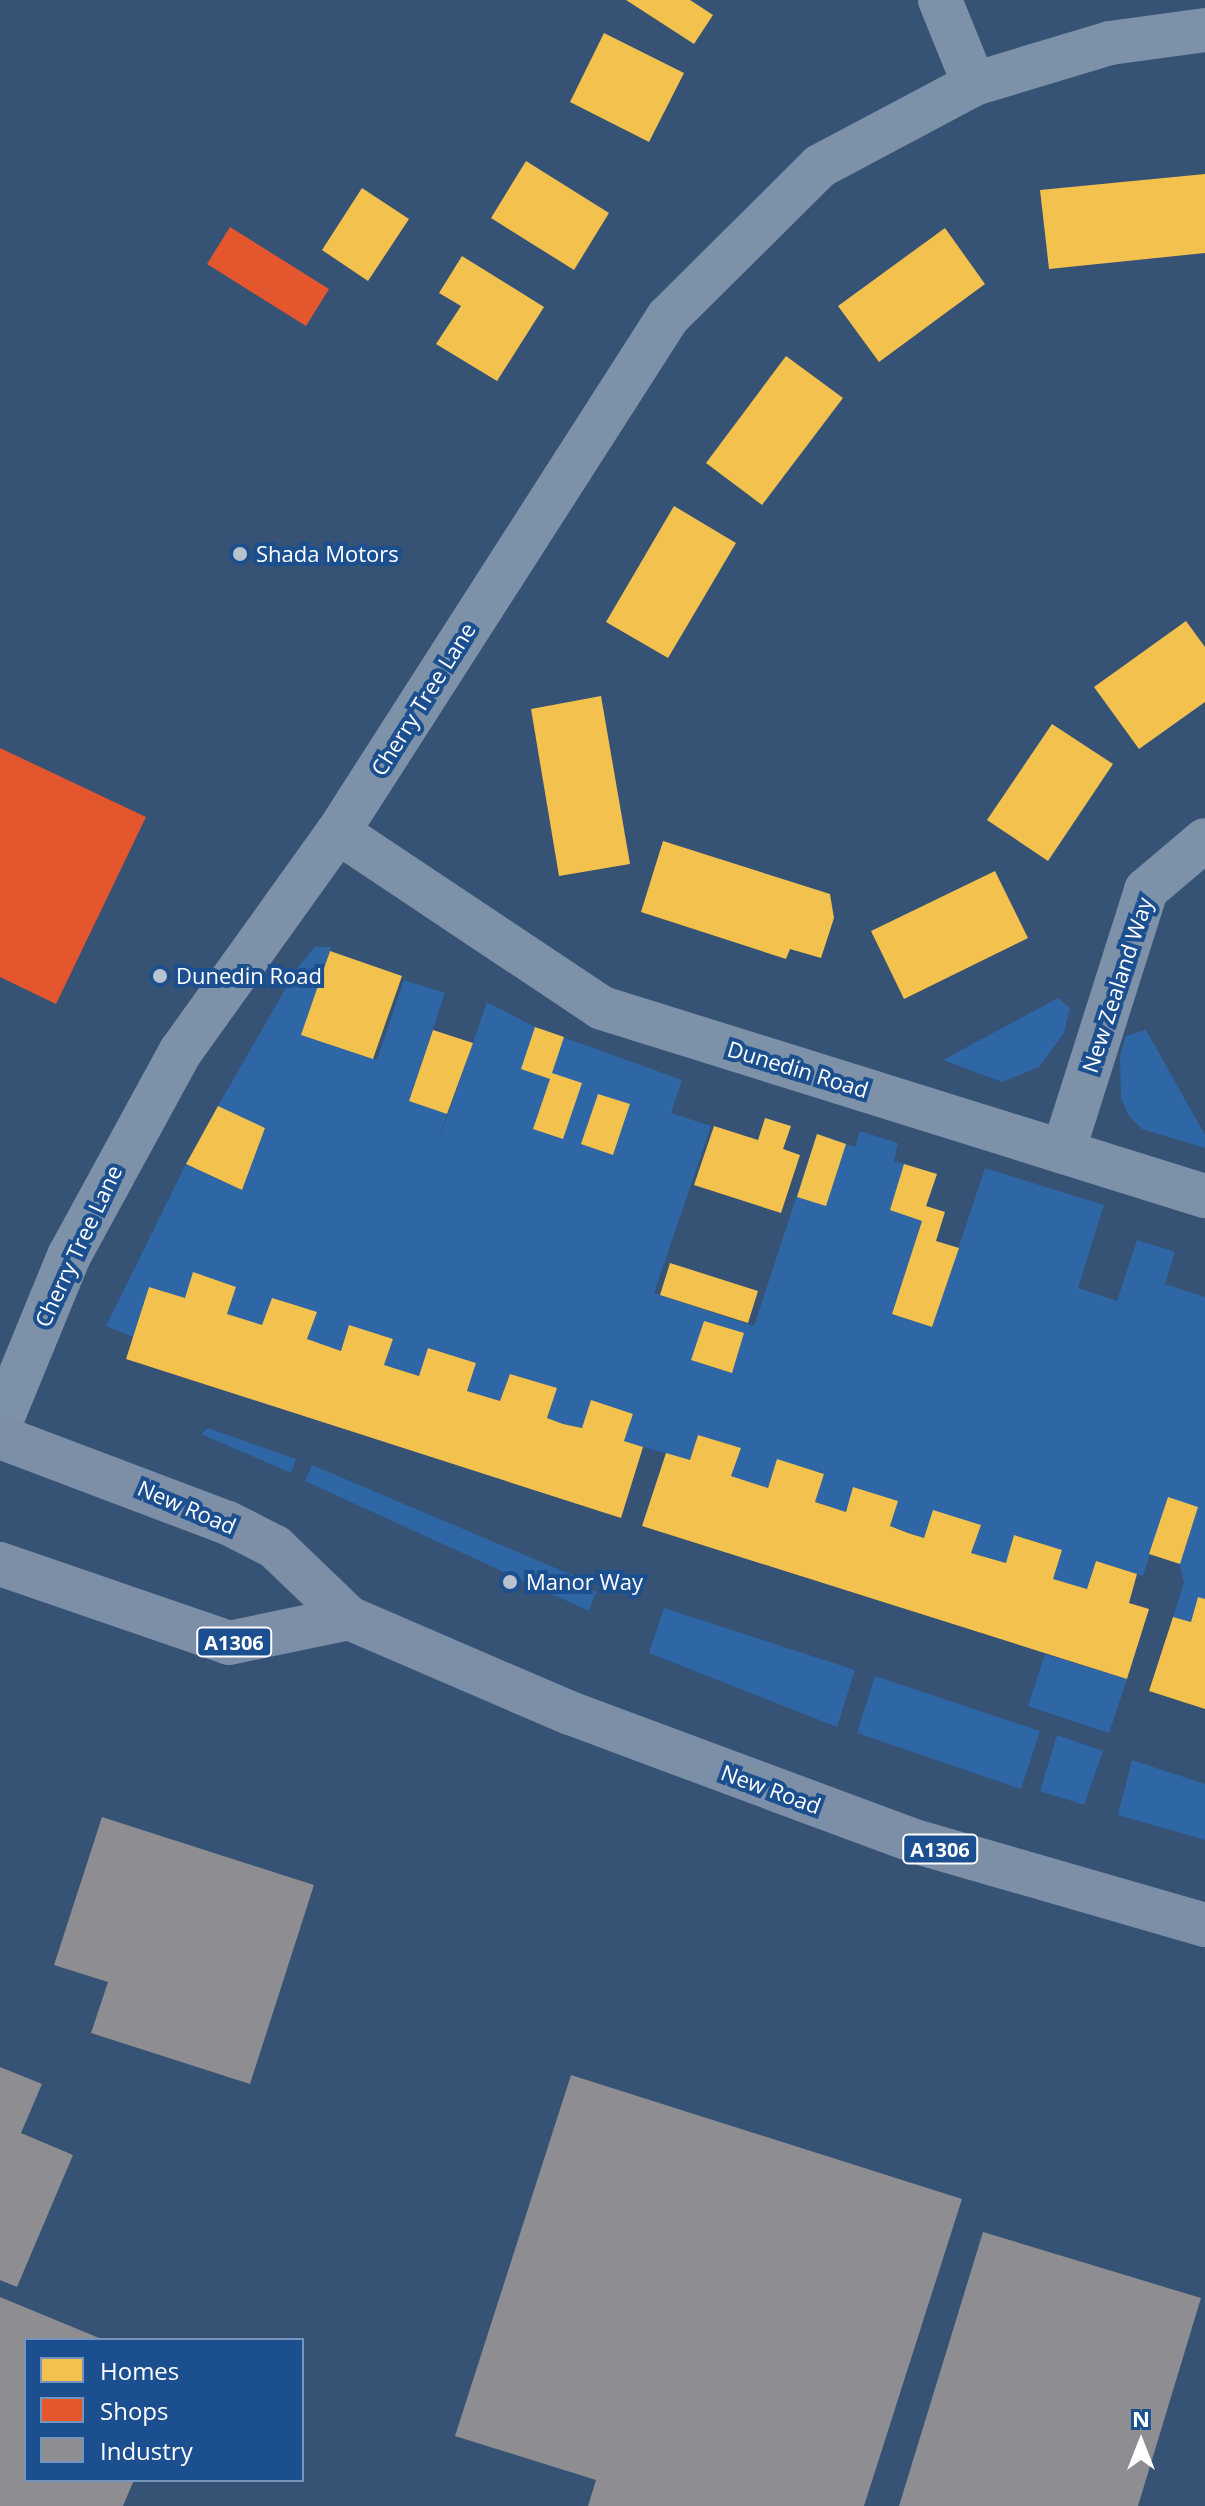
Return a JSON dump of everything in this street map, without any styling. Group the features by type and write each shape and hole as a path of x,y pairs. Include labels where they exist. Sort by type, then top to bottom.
{"main road":[{"name":"New Road","path":"0,1437 137,1486 275,1547 349,1618 570,1713 914,1841 1205,1925"},
{"name":"A1306","path":"0,1564 229,1643 349,1618"}],"street":[{"path":"940,0 974,84"},
{"name":"Cherry Tree Lane","path":"0,1424 69,1256 113,1169 181,1051 338,832 668,317 820,166 974,84 1110,43 1205,30"},
{"name":"Dunedin Road","path":"338,832 602,1008 1205,1196"},
{"name":"New Zealand Way","path":"1063,1152 1146,890 1205,840"}],"shaded area":[{"path":"315,947 331,947 302,1035 377,1060 404,980 445,993 409,1100 447,1114 439,1140 487,1002 535,1027 682,1080 671,1113 711,1126 654,1293 754,1326 817,1134 855,1147 860,1131 898,1143 894,1161 937,1174 892,1314 932,1327 985,1168 1104,1205 1078,1288 1117,1301 1137,1240 1175,1252 1165,1284 1205,1297 1205,1599 1198,1597 1191,1622 1173,1617 1184,1583 1180,1564 1150,1554 1143,1576 1096,1561 1087,1589 1053,1579 1061,1550 1015,1535 1006,1563 971,1553 980,1525 924,1538 890,1526 898,1501 854,1487 846,1512 815,1502 823,1473 777,1460 768,1488 731,1476 740,1448 698,1435 690,1460 624,1441 633,1414 592,1401 582,1428 563,1424 547,1418 556,1388 510,1374 500,1401 467,1391 476,1363 429,1348 419,1376 384,1365 393,1339 349,1326 341,1351 307,1339 316,1312 272,1298 262,1325 227,1314 236,1287 194,1273 185,1298 149,1287 133,1337 106,1326 186,1164 242,1190 265,1128 218,1106 298,967"},
{"path":"1058,998 1070,1008 1064,1033 1039,1067 1002,1082 943,1060"},
{"path":"1146,1030 1205,1135 1205,1148 1142,1129 1129,1116 1121,1098 1120,1056 1126,1036"},
{"path":"208,1428 296,1459 291,1473 201,1434"},
{"path":"312,1465 572,1575 596,1592 589,1611 305,1481"},
{"path":"664,1608 855,1670 837,1727 649,1653"},
{"path":"1045,1654 1127,1679 1109,1733 1028,1706"},
{"path":"875,1676 1040,1731 1021,1789 857,1733"},
{"path":"1057,1735 1103,1751 1084,1805 1040,1791"},
{"path":"1132,1760 1205,1784 1205,1840 1118,1815"}],"building: Homes":[{"path":"626,0 690,0 713,15 694,44"},
{"path":"604,33 684,73 649,142 570,102"},
{"path":"526,161 609,213 574,270 491,218"},
{"path":"1205,174 1205,253 1049,269 1040,190"},
{"path":"362,188 409,219 368,281 322,250"},
{"path":"945,228 985,284 879,362 838,306"},
{"path":"462,256 544,307 497,381 436,344 461,306 439,293"},
{"path":"786,356 843,398 762,505 706,463"},
{"path":"674,506 736,543 668,658 606,622"},
{"path":"1186,621 1205,647 1205,702 1139,749 1094,687"},
{"path":"601,696 630,864 559,876 531,709"},
{"path":"1052,724 1113,764 1048,861 987,820"},
{"path":"663,841 830,894 834,918 821,958 790,949 786,959 641,912"},
{"path":"995,871 1028,938 904,999 871,931"},
{"path":"330,951 402,976 373,1059 301,1035"},
{"path":"535,1027 564,1037 552,1073 582,1083 563,1139 533,1129 550,1079 521,1069"},
{"path":"433,1030 473,1043 447,1114 409,1101"},
{"path":"598,1094 630,1104 613,1155 581,1144"},
{"path":"218,1106 265,1128 242,1190 186,1164"},
{"path":"765,1118 791,1126 783,1149 800,1155 781,1213 694,1185 714,1126 758,1140"},
{"path":"817,1134 846,1144 826,1206 797,1197"},
{"path":"904,1164 937,1174 926,1206 945,1212 936,1241 959,1248 932,1327 892,1314 922,1221 890,1210"},
{"path":"670,1263 758,1291 748,1323 660,1295"},
{"path":"193,1272 236,1287 227,1314 262,1325 272,1298 317,1312 307,1339 341,1351 349,1325 393,1339 384,1365 419,1376 428,1348 476,1363 467,1391 500,1401 510,1374 557,1388 547,1418 563,1424 582,1428 591,1400 633,1414 624,1441 643,1447 621,1518 126,1359 149,1287 185,1298"},
{"path":"704,1321 744,1333 732,1373 691,1360"},
{"path":"698,1435 741,1448 731,1476 768,1488 777,1459 824,1474 815,1502 846,1512 853,1487 898,1501 890,1526 908,1533 924,1538 933,1510 981,1525 971,1553 1006,1563 1014,1535 1062,1550 1053,1579 1087,1589 1096,1561 1137,1574 1129,1603 1149,1609 1127,1679 642,1526 666,1453 690,1460"},
{"path":"1168,1497 1198,1507 1180,1564 1149,1554"},
{"path":"1198,1597 1205,1599 1205,1709 1149,1691 1173,1617 1191,1622"}],"building: Shops":[{"path":"230,227 329,289 306,326 207,264"},
{"path":"0,748 146,817 56,1004 0,977"}],"building: Industry":[{"path":"102,1817 314,1885 250,2084 91,2033 108,1982 54,1965"},
{"path":"0,2067 42,2084 21,2133 73,2155 17,2287 0,2280"},
{"path":"571,2075 962,2199 864,2506 588,2506 596,2480 455,2436"},
{"path":"983,2232 1201,2298 1138,2506 899,2506"},
{"path":"0,2297 99,2338 24,2338 24,2482 133,2482 123,2506 0,2506"}],"place":[{"name":"Shada Motors","path":"240,554"},
{"name":"Dunedin Road","path":"160,976"},
{"name":"Manor Way","path":"510,1582"}]}
